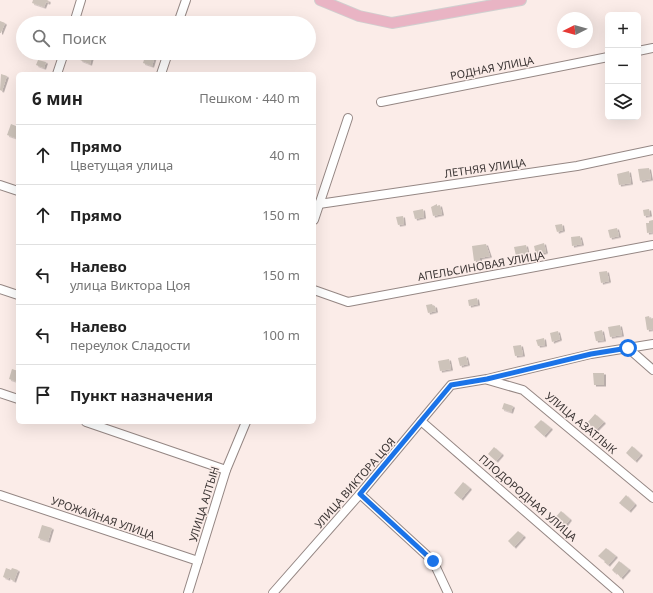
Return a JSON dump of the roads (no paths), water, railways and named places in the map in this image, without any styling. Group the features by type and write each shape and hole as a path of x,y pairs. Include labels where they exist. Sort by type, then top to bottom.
{"main road":[{"path":"320,0 359,16 392,22 521,0"}],"street":[{"path":"76,16 81,0"},
{"path":"180,16 185,3"},
{"path":"641,50 653,48"},
{"name":"РОДНАЯ УЛИЦА","path":"381,102 605,58"},
{"path":"58,72 62,60"},
{"path":"162,72 166,60"},
{"path":"316,215 348,118"},
{"name":"ЛЕТНЯЯ УЛИЦА","path":"320,204 577,166 653,150"},
{"path":"0,185 16,189"},
{"name":"АПЕЛЬСИНОВАЯ УЛИЦА","path":"316,291 348,302 653,245"},
{"path":"0,289 16,295"},
{"path":"487,379 591,354 653,344"},
{"path":"628,348 653,370"},
{"name":"УЛИЦА ВИКТОРА ЦОЯ","path":"273,593 360,494 451,385 487,379"},
{"name":"УЛИЦА АЗАТЛЫК","path":"487,379 523,390 653,498"},
{"path":"0,393 16,398"},
{"name":"ПЛОДОРОДНАЯ УЛИЦА","path":"421,421 619,593"},
{"path":"92,424 226,470"},
{"name":"УЛИЦА АЛТЫН","path":"188,593 226,470 245,424"},
{"path":"360,494 433,561 448,593"},
{"name":"УРОЖАЙНАЯ УЛИЦА","path":"0,495 198,561"}]}
